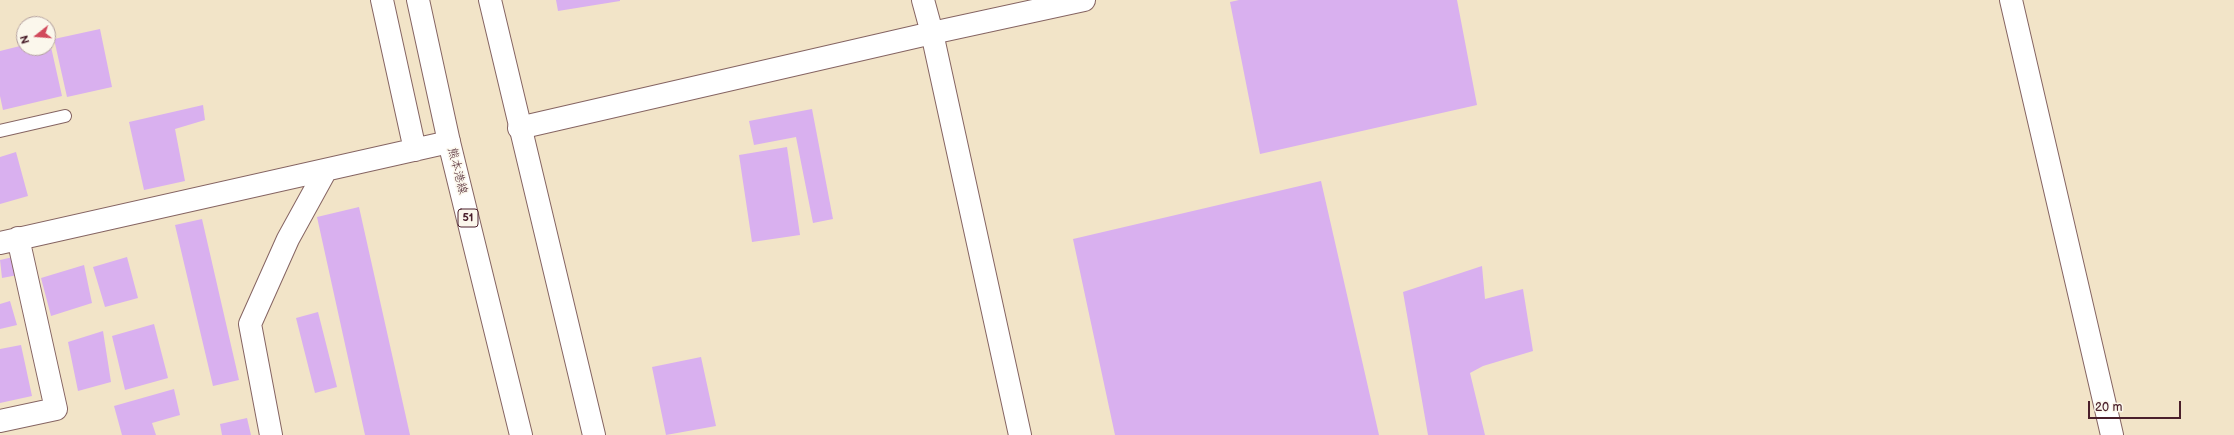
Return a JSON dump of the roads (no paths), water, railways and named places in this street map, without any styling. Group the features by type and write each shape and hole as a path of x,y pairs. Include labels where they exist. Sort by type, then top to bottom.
{"street":[{"path":"382,0 415,150"},
{"name":"熊本港線","path":"418,0 450,142 521,435"},
{"path":"490,0 519,128 594,435"},
{"path":"922,0 932,33 1020,435"},
{"path":"519,128 932,33 1084,0"},
{"path":"2012,0 2112,435"},
{"path":"0,421 56,409 9,241 450,142"},
{"path":"271,435 250,324 288,239 326,170"}],"lane":[{"path":"0,131 65,116"}]}
